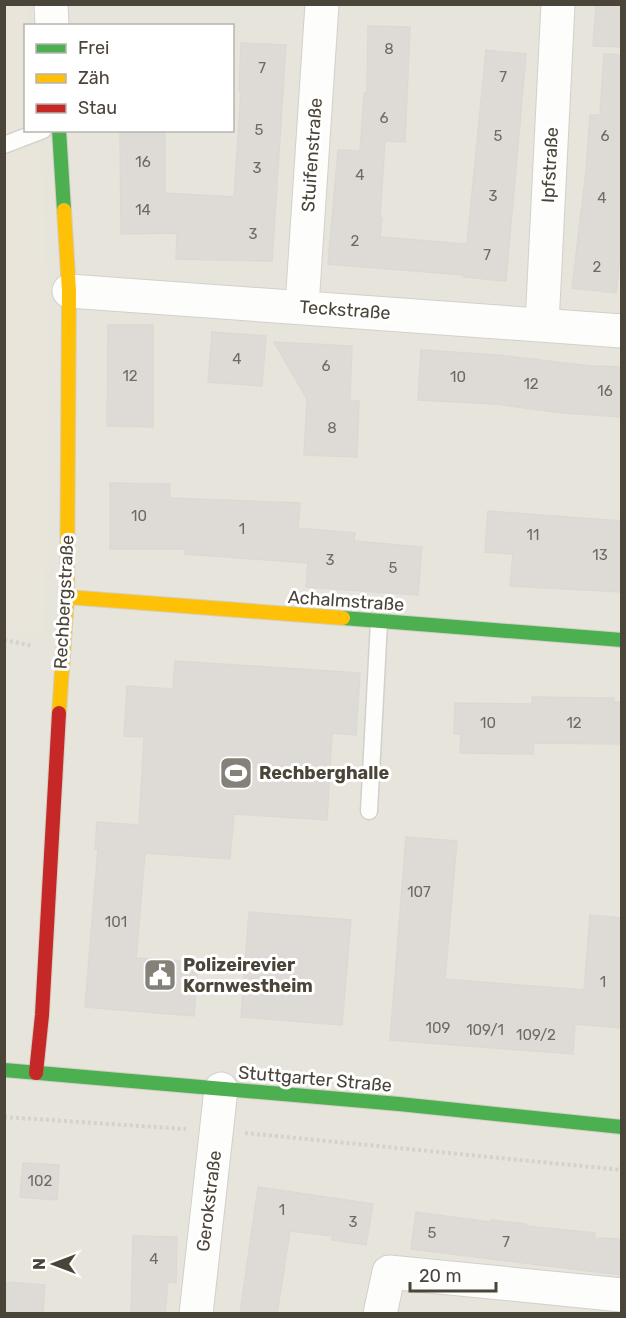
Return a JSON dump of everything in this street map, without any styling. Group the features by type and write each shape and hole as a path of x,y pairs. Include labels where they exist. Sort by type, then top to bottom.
{"street":[{"path":"51,4 52,24"},
{"name":"Stuifenstraße","path":"303,306 322,4"},
{"name":"Ipfstraße","path":"542,326 558,4"},
{"name":"Rechbergstraße","path":"36,1073 42,1015 67,597 69,291 59,132"},
{"name":"Teckstraße","path":"69,291 303,306 621,331"},
{"name":"Achalmstraße","path":"67,597 621,640"},
{"name":"Stuttgarter Straße","path":"4,1070 399,1104 621,1127"},
{"name":"Gerokstraße","path":"196,1314 221,1089"},
{"path":"380,1314 389,1272 621,1295"}],"lane":[{"path":"4,145 38,132"},
{"path":"369,811 379,622"}],"path":[{"path":"4,1118 217,1131 621,1170"}],"shaded area":[{"path":"4,5 26,5 29,24 24,24 24,132 41,132 47,311 48,505 43,631 32,634 4,628"},
{"path":"5,5 621,5 621,1313 5,1313"}],"building":[{"path":"596,4 621,4 621,47 593,46"},
{"path":"368,26 410,27 405,142 385,141 380,237 467,244 486,50 526,54 506,281 464,277 464,275 328,264 338,150 360,151 364,93 367,93"},
{"path":"241,43 286,45 272,261 176,259 177,233 121,234 120,132 165,132 165,193 234,197 241,92 239,92"},
{"path":"604,54 621,55 621,246 616,293 572,288 586,171 590,115 600,115"},
{"path":"108,325 153,325 153,427 107,426"},
{"path":"212,332 266,336 262,386 208,382"},
{"path":"274,342 352,346 350,400 359,401 357,457 304,455 307,399"},
{"path":"421,350 621,367 621,417 563,413 495,404 418,400"},
{"path":"110,483 170,484 170,498 300,503 298,528 355,533 354,541 422,547 418,595 306,587 308,563 185,554 185,549 110,549"},
{"path":"488,511 621,521 621,592 510,586 513,554 485,552"},
{"name":"Rechberghalle","path":"175,661 360,673 356,735 332,733 327,820 234,814 230,859 145,853 136,958 198,962 194,1016 85,1007 98,849 95,849 97,822 139,825 144,737 124,736 127,686 173,689"},
{"path":"532,697 614,698 614,702 621,702 621,744 534,743 533,754 460,753 461,734 454,734 455,703 532,704"},
{"path":"406,837 457,841 445,979 584,990 590,915 621,918 621,1028 575,1024 573,1054 390,1040"},
{"path":"249,912 351,920 342,1025 241,1017"},
{"path":"23,1163 59,1165 57,1200 20,1197"},
{"path":"258,1187 373,1204 366,1245 332,1240 333,1236 290,1231 277,1314 240,1314"},
{"path":"416,1212 595,1233 594,1238 621,1239 621,1275 411,1249"},
{"path":"133,1236 177,1237 176,1283 168,1282 165,1314 131,1314"},
{"path":"4,1282 45,1285 43,1314 4,1314"}],"traffic: fast":[{"path":"59,132 64,210"},
{"path":"343,618 622,640"},
{"path":"4,1070 399,1104 622,1127"}],"traffic: slow":[{"path":"59,713 67,597 69,291 64,210"},
{"path":"67,597 343,618"}],"traffic: jam":[{"path":"36,1073 42,1015 59,713"}],"place":[{"name":"Rechberghalle","path":"236,773"},
{"name":"Polizeirevier Kornwestheim","path":"160,975"}]}
